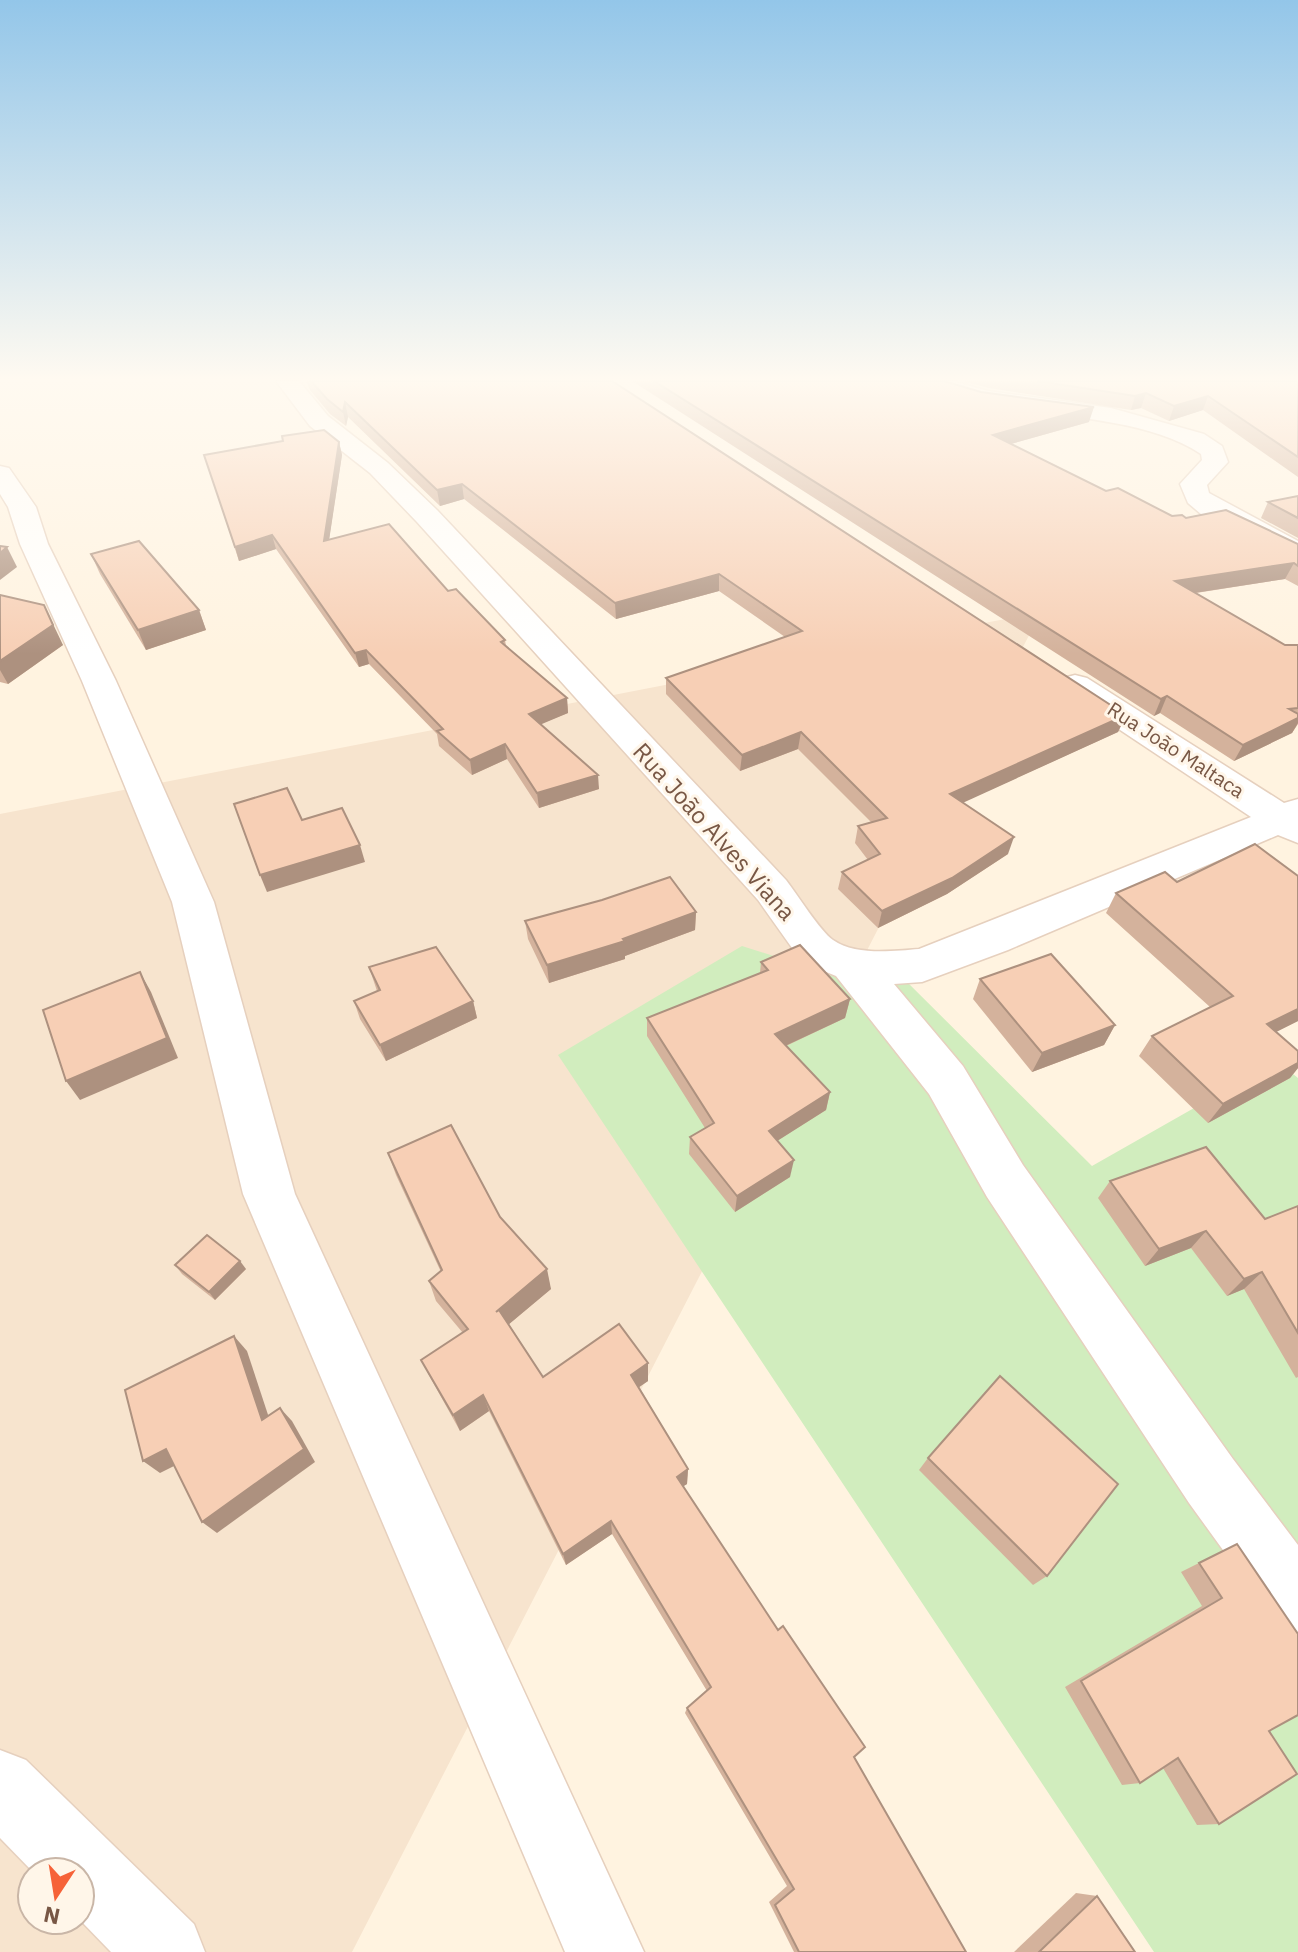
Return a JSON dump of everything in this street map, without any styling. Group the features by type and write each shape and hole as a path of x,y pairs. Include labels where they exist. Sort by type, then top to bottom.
{"street":[{"name":"Rua João Alves Viana","path":"383,472 772,890 817,951 851,964 892,968 922,965 1293,820"},
{"path":"1205,472 1193,484 1197,497 1211,508 1298,552"},
{"path":"0,474 22,507 34,544 99,681 193,902 269,1194 605,1952"},
{"name":"Rua João Maltaca","path":"1044,665 1293,820"},
{"path":"851,964 946,1080 1005,1181 1211,1481 1298,1599"},
{"path":"0,1786 166,1952"}],"shaded area":[{"path":"1041,612 352,1952 0,1952 0,814"}],"green space":[{"path":"742,946 808,967 896,971 1092,1166 1277,1061 1298,1078 1298,1952 1154,1952 558,1055"}],"building":[{"path":"210,472 334,472 324,541 389,524 448,591 456,589 505,640 501,642 567,698 529,714 598,775 537,793 505,744 470,760 437,731 443,729 366,650 355,653 272,535 235,547"},
{"path":"418,472 752,472 1126,715 950,794 1014,837 952,878 882,911 842,872 880,854 858,826 887,818 801,732 742,755 666,678 802,631 719,574 615,603 462,484 437,490"},
{"path":"799,472 1068,472 1106,491 1118,488 1172,516 1182,515 1186,518 1226,510 1298,544 1298,566 1294,563 1175,581 1285,645 1298,645 1298,708 1289,709 1298,714 1298,718 1243,745 1167,696 1161,699"},
{"path":"1298,496 1298,518 1268,502"},
{"path":"139,541 199,610 138,630 91,554"},
{"path":"0,595 44,605 53,625 0,661"},
{"path":"287,788 302,820 342,808 360,845 260,875 234,804"},
{"path":"1255,844 1298,876 1298,1009 1267,1024 1298,1051 1298,1063 1223,1104 1152,1036 1233,996 1116,893 1165,872 1177,882"},
{"path":"670,877 696,912 623,939 625,941 547,965 525,921 602,900"},
{"path":"800,945 850,999 775,1034 830,1092 769,1131 794,1160 737,1196 690,1137 714,1123 647,1018 768,970 761,962"},
{"path":"436,947 473,1001 380,1045 354,1001 380,990 369,967"},
{"path":"1051,954 1115,1025 1042,1053 980,979"},
{"path":"140,972 167,1038 66,1081 43,1010"},
{"path":"451,1125 500,1217 547,1269 496,1312 499,1310 543,1377 619,1324 648,1363 631,1375 688,1469 677,1477 778,1630 783,1626 865,1747 854,1757 966,1952 799,1952 775,1905 794,1889 687,1708 711,1687 611,1521 563,1554 483,1395 453,1415 421,1360 468,1329 429,1281 442,1270 388,1153"},
{"path":"1206,1147 1265,1219 1298,1206 1298,1333 1262,1272 1244,1279 1206,1231 1159,1249 1110,1181"},
{"path":"207,1235 240,1261 209,1292 175,1265"},
{"path":"234,1336 262,1420 280,1408 304,1449 202,1522 166,1449 143,1461 125,1390"},
{"path":"1000,1376 1118,1484 1047,1576 928,1458"},
{"path":"1237,1544 1298,1634 1298,1715 1269,1731 1297,1774 1219,1824 1178,1758 1140,1783 1081,1681 1222,1598 1199,1563"},
{"path":"1097,1896 1135,1952 1039,1952"}]}
